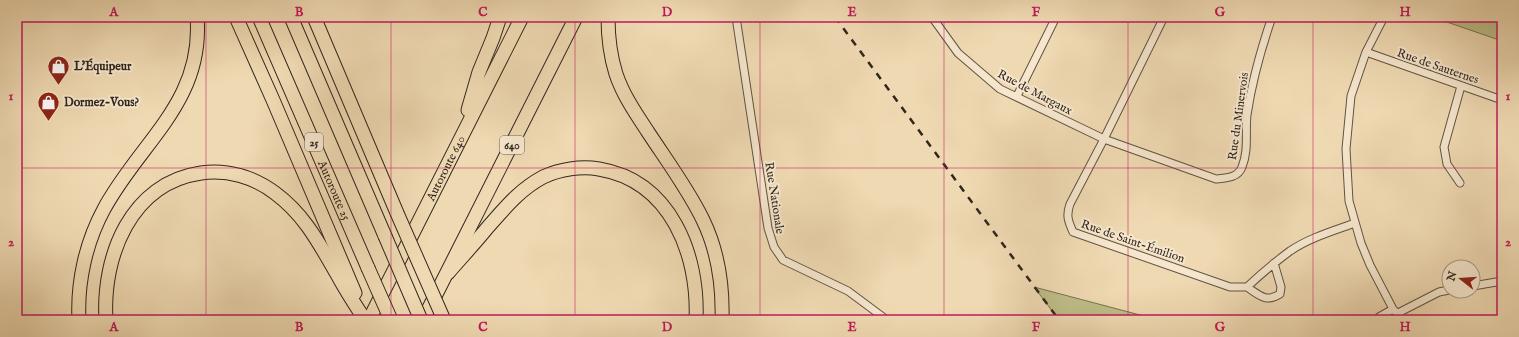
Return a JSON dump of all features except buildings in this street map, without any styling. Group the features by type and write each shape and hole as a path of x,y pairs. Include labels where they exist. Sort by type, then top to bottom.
{"highway":[{"path":"79,320 82,277 94,233 104,208 168,119 182,95 194,59 197,41 197,17"},
{"path":"236,17 266,84 353,295"},
{"name":"Autoroute 25","path":"259,17 390,320"},
{"name":"25","path":"291,17 422,320"},
{"path":"314,17 444,320"},
{"path":"324,17 329,52"},
{"path":"460,139 479,72 500,17"},
{"name":"Autoroute 640","path":"367,320 522,17"},
{"name":"640","path":"422,320 448,273 576,17"},
{"path":"608,17 611,56 616,75 624,93 685,188 708,230 715,252 720,276 723,299 722,320"},
{"path":"448,273 508,203 526,188 545,176 564,170 585,168 605,170 624,176 643,186 658,200 672,217 685,244 691,267 695,290 696,320"},
{"path":"106,320 107,293 110,272 116,250 128,221 141,204 162,186 179,178 205,172 224,172 242,176 260,183 282,198 295,210 310,228 353,295 367,320"},
{"path":"432,292 451,320"}],"street":[{"name":"Rue Nationale","path":"736,17 768,228 774,247 779,256 790,264 848,291 887,320"},
{"name":"Rue de Margaux","path":"932,17 958,53 1000,89 1104,139"},
{"path":"1017,96 1056,17"},
{"name":"Rue de Saint-Émilion","path":"1164,17 1070,204 1067,212 1068,221 1073,232 1230,287 1248,287"},
{"name":"Rue du Minervois","path":"1104,139 1216,179 1231,178 1242,168 1246,148 1247,117 1251,88 1258,59 1272,17"},
{"path":"1384,17 1366,52 1351,96 1346,149 1349,201 1370,266 1395,311 1403,320"},
{"name":"Rue de Sauternes","path":"1366,52 1502,100"},
{"path":"1460,183 1447,164 1444,146 1461,86"},
{"path":"1274,263 1281,287 1280,294 1274,298 1267,299 1248,287 1274,263 1291,250 1322,235 1355,223"},
{"path":"1481,285 1502,281"},
{"path":"1377,320 1379,317 1441,292"}],"green space":[{"path":"1442,17 1502,17 1502,41 1441,20"},
{"path":"1034,287 1159,320 1059,320"}],"railway":[{"path":"835,17 1059,320"}],"place":[{"name":"L'Équipeur","path":"59,86"},
{"name":"Dormez-Vous?","path":"48,122"}]}
